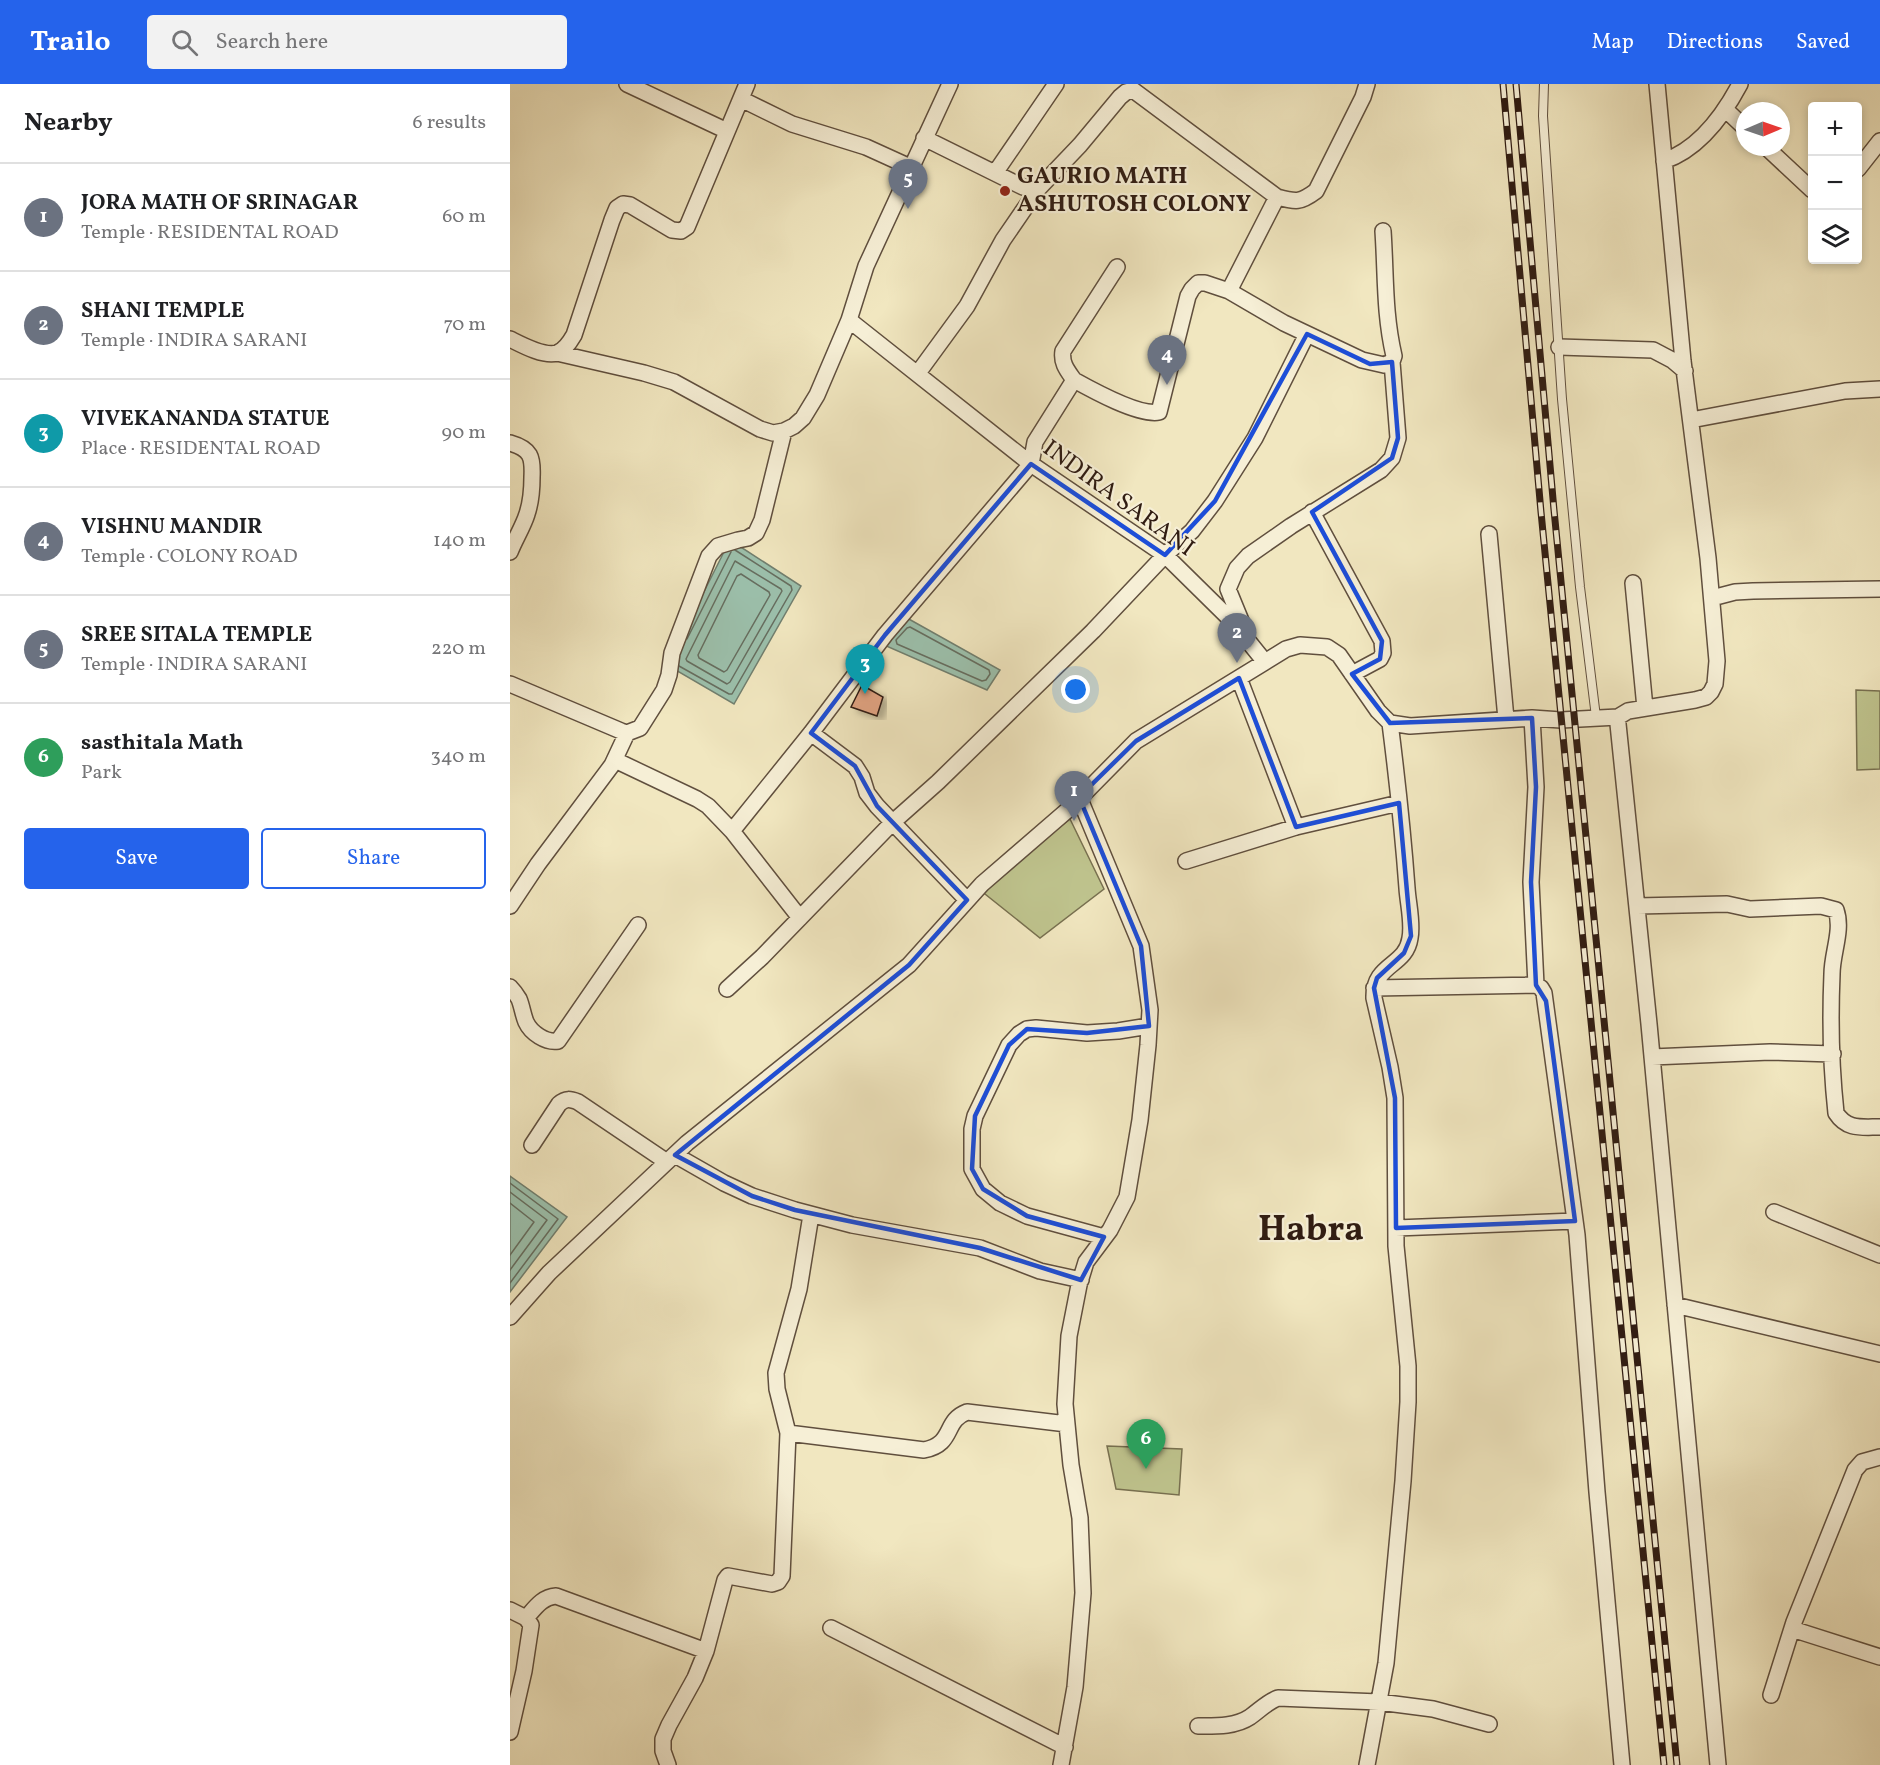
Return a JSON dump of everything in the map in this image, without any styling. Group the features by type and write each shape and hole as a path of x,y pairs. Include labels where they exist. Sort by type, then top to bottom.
{"street":[{"path":"627,84 727,131"},
{"path":"557,353 567,346 574,335 617,208 623,204 630,205 672,230 681,231 687,227 747,84"},
{"path":"510,339 535,350 644,373 674,382 760,429 773,433 794,426 803,418 817,395 849,320 866,266 910,166 950,84"},
{"path":"995,173 1056,84"},
{"path":"918,373 967,306 1003,240 1038,189 1080,145 1128,87 1277,196 1296,202 1306,199 1316,191 1363,97 1367,84"},
{"path":"510,1317 549,1274 671,1159 909,965 982,884 1070,808 1136,741 1286,649 1300,645 1327,647 1339,655 1378,711 1390,723 1410,726 1506,719 1561,720 1618,717 1628,711 1695,700 1706,697 1711,692 1715,684 1717,661 1712,598 1685,371 1657,84"},
{"path":"1664,161 1679,156 1704,135 1725,110 1740,84"},
{"path":"741,99 792,124 866,147 910,166"},
{"path":"1725,110 1736,120"},
{"path":"924,138 1027,189 1038,189"},
{"path":"1862,164 1877,151"},
{"path":"1776,156 1808,186"},
{"path":"1229,291 1277,196"},
{"path":"1255,649 1236,612 1228,589 1238,568 1248,556 1312,512 1381,470 1392,458 1398,438 1392,362 1395,356 1390,340 1384,291 1383,231"},
{"path":"1117,267 1063,351 1062,359 1074,380 1113,400 1150,413 1159,412 1188,296 1198,283 1229,291 1284,323 1370,364 1384,365 1392,362"},
{"name":"INDIRA SARANI","path":"849,320 1031,464 1165,555 1232,621 1265,662"},
{"path":"727,989 762,957 893,822 938,782 1093,631 1165,555 1192,531 1215,501 1255,438 1307,334"},
{"path":"1559,347 1653,350 1672,360 1685,371"},
{"path":"732,831 811,733 885,635 1031,464 1035,442 1074,380"},
{"path":"1691,420 1845,391 1880,389"},
{"path":"510,684 627,733 640,728 664,690 672,653 709,556 718,546 748,538 756,533 762,520 784,431"},
{"path":"510,444 519,446 528,452 533,461 531,501 510,552"},
{"path":"1312,512 1382,641 1383,653 1380,659 1352,674"},
{"path":"1489,534 1506,719"},
{"path":"1633,583 1645,708"},
{"path":"1712,598 1735,592 1753,591 1880,589"},
{"path":"1239,678 1296,827"},
{"path":"1618,717 1718,1765"},
{"path":"1533,718 1536,787 1531,882 1536,985"},
{"path":"1367,1765 1387,1652 1408,1402 1408,1366 1398,1274 1396,1228 1395,1098 1374,998 1377,978 1404,953 1411,936 1390,723"},
{"path":"510,906 615,760 627,733"},
{"path":"811,733 855,766 862,777 867,793 877,806 967,900"},
{"path":"615,760 708,806 732,831 800,918"},
{"path":"1061,1765 1075,1687 1083,1593 1080,1518 1071,1465 1065,1404 1069,1336 1080,1280 1086,1262 1120,1213 1127,1197 1140,1120 1150,1010 1141,946 1079,797"},
{"path":"1186,861 1296,827 1399,803"},
{"path":"1637,906 1727,904 1750,909 1821,906 1836,910 1839,926 1832,970 1836,1113 1846,1124 1880,1127"},
{"path":"510,987 518,997 530,1029 551,1042 558,1041 638,925"},
{"path":"1374,988 1536,985 1544,993 1575,1221 1622,1765"},
{"path":"1104,1237 1028,1216 1000,1203 983,1188 972,1169 972,1130 975,1116 1009,1045 1027,1029 1087,1033 1149,1026"},
{"path":"1652,1056 1770,1052 1833,1054"},
{"path":"532,1145 559,1104 571,1099 671,1159 752,1196 811,1215 908,1236 980,1248 1040,1271 1080,1280"},
{"path":"1774,1212 1880,1255"},
{"path":"668,1765 663,1751 663,1739 706,1651 722,1586 728,1576 772,1584 778,1582 782,1576 788,1433 777,1389 776,1373 800,1289 811,1215"},
{"path":"1396,1228 1575,1221"},
{"path":"1675,1305 1880,1354"},
{"path":"788,1433 924,1450 941,1444 959,1415 967,1412 1067,1424"},
{"path":"1771,1695 1792,1629 1855,1470 1862,1462 1880,1456"},
{"path":"526,1618 543,1600 556,1596 706,1651"},
{"path":"510,1610 526,1618 531,1625 524,1671 510,1732"},
{"path":"831,1628 1065,1748"},
{"path":"1792,1629 1880,1657"},
{"path":"1198,1726 1238,1723 1278,1698 1379,1701 1433,1709 1490,1724"}],"lane":[{"path":"1544,84 1543,116 1559,347 1580,587 1596,717"}],"highlighted area":[{"path":"1307,334 1370,364 1392,362 1398,438 1392,458 1312,512 1382,641 1380,659 1352,674 1390,723 1532,718 1536,787 1531,882 1536,985 1546,1001 1575,1221 1396,1228 1395,1098 1374,988 1377,978 1404,953 1411,936 1399,803 1296,827 1239,678 1136,741 1079,797 1141,946 1149,1026 1087,1033 1027,1029 1009,1045 975,1116 972,1169 983,1189 1027,1216 1104,1237 1081,1280 980,1248 795,1210 752,1196 675,1155 909,965 967,900 877,806 855,766 811,733 885,635 1031,464 1165,555 1215,501"}],"shaded area":[{"path":"1856,690 1880,691 1880,769 1857,770"},
{"path":"1070,819 1104,889 1040,938 980,890"},
{"path":"1107,1446 1182,1449 1179,1495 1116,1489"}],"water":[{"path":"730,540 801,586 734,704 667,665"},
{"path":"907,618 1000,670 987,690 884,645"},
{"path":"510,1176 567,1217 510,1292"}],"building":[{"path":"862,685 883,697 877,716 851,707"}],"railway":[{"path":"1503,84 1541,512 1664,1765"},
{"path":"1516,84 1554,510 1677,1765"}],"place":[{"name":"GAURIO MATH ASHUTOSH COLONY","path":"1005,191"},
{"name":"SREE SITALA TEMPLE","path":"908,209"},
{"name":"VISHNU MANDIR","path":"1167,385"},
{"name":"SHANI TEMPLE","path":"1237,663"},
{"name":"VIVEKANANDA STATUE","path":"865,694"},
{"name":"JORA MATH OF SRINAGAR","path":"1074,821"},
{"name":"sasthitala Math","path":"1146,1469"}],"district":[{"name":"Habra","path":"1311,1231"}]}
